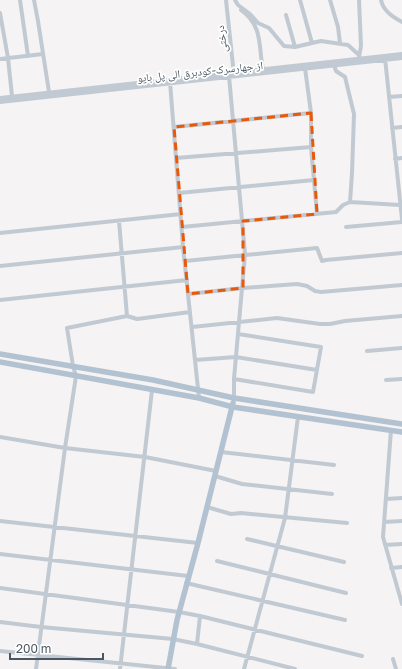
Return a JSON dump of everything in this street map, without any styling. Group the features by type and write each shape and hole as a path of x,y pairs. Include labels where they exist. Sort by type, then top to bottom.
{"main road":[{"path":"0,354 153,380 234,398 402,424"},
{"path":"0,362 199,398 233,407 402,432"},
{"path":"168,668 186,583 198,543 234,398"}],"street":[{"path":"20,0 28,56"},
{"path":"34,0 49,92"},
{"name":"درختی","path":"226,0 236,154 245,254 234,378 234,398"},
{"path":"231,0 236,6 249,15 257,28 261,45 261,60 263,69"},
{"path":"235,0 258,23 269,28 284,46 295,47 321,41 348,45 359,57"},
{"path":"300,0 312,43"},
{"path":"330,0 338,27 340,44"},
{"path":"358,0 361,46 359,57"},
{"path":"381,0 382,6 391,15 402,22"},
{"path":"0,14 8,58 12,96"},
{"path":"286,15 295,47"},
{"path":"0,59 43,54"},
{"name":"از جهارسرک-کودبرق الی پل بایو","path":"0,98 334,65 385,58 402,54"},
{"name":"از جهارسرک-کودبرق الی پل بایو","path":"231,75 263,69 359,57 402,58"},
{"path":"346,227 402,221 400,190 385,58"},
{"path":"334,65 336,71 345,77 354,109 350,202"},
{"path":"305,68 311,113 311,147 318,214"},
{"path":"170,81 183,247 199,398"},
{"name":"از جهارسرک-کودبرق الی پل بایو","path":"0,102 170,81"},
{"path":"389,97 402,96"},
{"path":"174,127 311,113"},
{"path":"392,128 402,127"},
{"path":"176,158 311,147"},
{"path":"396,159 402,158"},
{"path":"179,193 314,180"},
{"path":"182,227 336,212 343,205 350,202 400,205"},
{"path":"0,233 181,214"},
{"path":"119,221 127,316"},
{"path":"0,266 183,247"},
{"path":"185,261 317,248 322,261 402,253"},
{"path":"0,300 187,280"},
{"path":"188,294 297,284 307,286 320,292 402,285"},
{"path":"36,669 76,376 67,328 127,316 137,319 190,312"},
{"path":"192,327 277,318 330,324 345,321 402,316"},
{"path":"234,378 312,392 321,347 238,334"},
{"path":"367,352 402,348"},
{"path":"195,360 236,357 317,370"},
{"path":"386,380 402,379"},
{"path":"120,667 152,390"},
{"path":"244,669 284,518 298,417"},
{"path":"391,430 383,537 402,602"},
{"path":"0,437 65,448 145,457 215,474 242,484 332,494"},
{"path":"221,452 334,465"},
{"path":"386,499 402,498"},
{"path":"207,506 231,514 241,513 347,523"},
{"path":"0,521 198,543"},
{"path":"384,522 402,521"},
{"path":"247,539 344,562"},
{"path":"385,545 402,544"},
{"path":"0,554 188,576"},
{"path":"217,561 346,593"},
{"path":"392,568 402,567"},
{"path":"186,583 346,620"},
{"path":"0,588 179,612 362,656"},
{"path":"196,644 200,616"},
{"path":"0,622 173,639 295,669"},
{"path":"0,651 37,654 120,667 175,669"},
{"path":"393,659 396,669"}],"highlighted area":[{"path":"311,113 317,214 243,221 243,288 188,294 174,127"}]}
